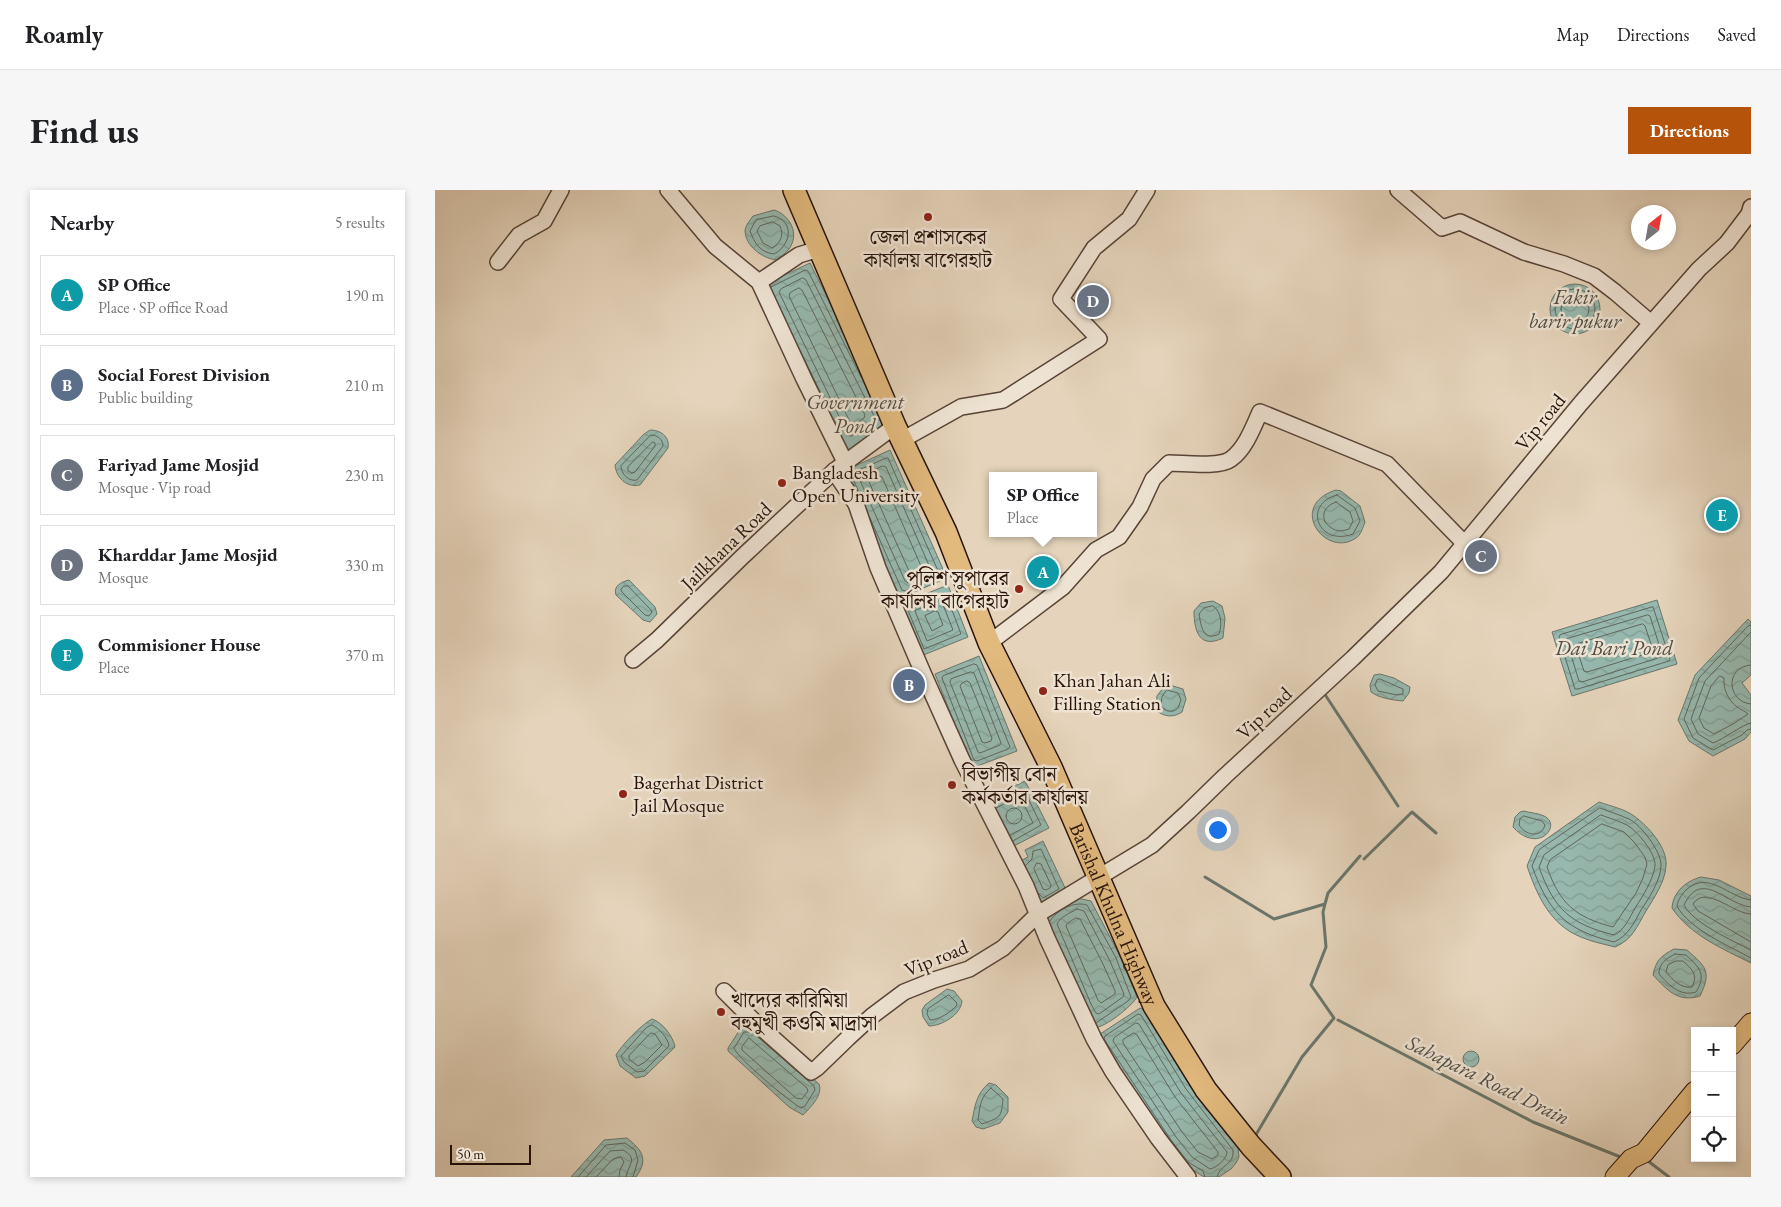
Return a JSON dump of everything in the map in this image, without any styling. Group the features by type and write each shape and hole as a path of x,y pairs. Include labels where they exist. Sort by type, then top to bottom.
{"highway":[{"name":"Barishal Khulna Highway","path":"793,190 898,433 946,532 989,643 1051,767 1154,1006 1206,1090 1251,1146 1280,1177"}],"main road":[{"path":"1736,1040 1751,1023"},
{"path":"1615,1177 1631,1160 1644,1153 1691,1096"}],"street":[{"path":"498,262 519,235 544,221 561,190"},
{"path":"668,190 715,246 760,284 856,504 879,568 931,690 962,760 1012,856 1047,938 1094,1039 1113,1072 1158,1138 1188,1177"},
{"name":"Jailkhana Road","path":"633,660 657,640 742,557 840,467 898,433 961,407 1003,400 1099,339 1061,299 1094,248 1129,219 1147,190"},
{"path":"1398,190 1442,228 1460,222 1524,252 1564,264 1593,276 1651,323"},
{"name":"Vip road","path":"724,991 756,1023 811,1072 871,1016 904,992 969,969 1003,948 1038,914 1152,845 1353,658 1441,572 1581,403 1699,269 1727,243 1750,212"},
{"path":"760,284 799,255 819,247"},
{"path":"989,643 1063,587 1096,550 1119,537 1140,507 1153,479 1169,463 1216,464 1230,460 1242,447 1260,412 1387,464 1465,544"}],"water":[{"path":"774,210 780,212 789,221 794,237 789,249 776,260 765,257 755,250 748,241 745,230 753,216"},
{"name":"Government Pond","path":"810,263 890,423 845,454 763,285"},
{"name":"Fakir barir pukur","path":"1570,284 1580,284 1593,291 1600,304 1600,314 1593,327 1580,334 1570,334 1561,330 1554,323 1550,314 1550,304 1554,295 1561,288"},
{"path":"650,430 657,431 666,437 668,448 640,485 630,485 617,474 615,465"},
{"name":"Government Pond","path":"890,450 947,578 900,598 844,471"},
{"path":"1336,490 1341,491 1360,506 1365,522 1358,537 1344,543 1333,542 1323,536 1316,528 1312,518 1314,507 1321,498"},
{"path":"629,580 655,607 657,614 650,622 643,620 616,595 615,592 618,585"},
{"path":"948,585 968,637 921,656 900,604"},
{"name":"Dai Bari Pond","path":"1657,600 1677,664 1572,696 1552,632"},
{"path":"1213,601 1222,606 1225,618 1223,638 1209,641 1200,637 1197,632 1194,611 1201,603"},
{"path":"1748,619 1751,622 1751,675 1742,683 1751,695 1751,732 1745,739 1713,756 1689,741 1678,720 1695,675"},
{"path":"979,656 1017,751 972,768 935,674"},
{"path":"1380,674 1394,678 1410,687 1409,693 1403,701 1382,697 1371,692 1370,685 1374,675"},
{"path":"1166,684 1183,689 1186,699 1182,712 1172,716 1162,714 1156,710 1157,696"},
{"path":"1025,781 1049,828 1004,851 980,803"},
{"path":"1599,802 1626,811 1639,820 1656,838 1666,859 1664,878 1656,895 1633,932 1626,940 1615,947 1585,939 1570,932 1561,925 1540,898 1527,866 1535,847"},
{"path":"1524,811 1542,815 1549,820 1551,825 1549,831 1539,838 1522,835 1513,827 1515,817"},
{"path":"1043,841 1067,892 1039,906 1018,862 1028,857 1025,850"},
{"path":"1701,877 1719,880 1751,896 1751,963 1718,947 1698,934 1679,918 1672,908 1675,897 1681,888 1690,881"},
{"path":"1077,898 1091,901 1120,956 1137,997 1117,1016 1104,1025 1093,1028 1043,922 1047,915"},
{"path":"1674,949 1687,950 1703,965 1706,981 1700,996 1685,998 1673,994 1653,975 1660,959"},
{"path":"947,989 954,991 962,1001 961,1006 950,1019 934,1026 929,1026 923,1017 922,1010 925,1005"},
{"path":"1140,1008 1144,1010 1190,1086 1238,1148 1239,1157 1236,1163 1219,1177 1204,1177 1185,1165 1121,1075 1100,1034"},
{"path":"652,1019 660,1023 667,1030 675,1047 645,1076 636,1078 620,1066 616,1055 622,1046 643,1025"},
{"path":"754,1027 819,1084 818,1097 803,1115 789,1107 728,1051 741,1028"},
{"path":"1468,1051 1474,1051 1479,1056 1477,1065 1468,1067 1463,1062 1463,1056"},
{"path":"989,1083 996,1085 1008,1097 1008,1112 1000,1123 983,1129 976,1127 972,1121 979,1096"},
{"path":"627,1138 637,1147 642,1155 642,1165 636,1177 571,1177 604,1140"}],"waterway":[{"name":"Sahapara Road Drain","path":"1324,693 1398,806"},
{"name":"Sahapara Road Drain","path":"1364,859 1412,812 1436,833"},
{"name":"Sahapara Road Drain","path":"1325,904 1328,893 1360,856"},
{"name":"Sahapara Road Drain","path":"1205,877 1274,919 1325,904 1323,912 1326,947 1311,985 1334,1018 1302,1057 1254,1138"},
{"name":"Sahapara Road Drain","path":"1338,1020 1533,1122 1623,1158"},
{"path":"1648,1161 1669,1177"}],"place":[{"name":"জেলা প্রশাসকের কার্যালয় বাগেরহাট","path":"928,217"},
{"name":"Kharddar Jame Mosjid","path":"1093,301"},
{"name":"Bangladesh Open University","path":"782,483"},
{"name":"Commisioner House","path":"1722,515"},
{"name":"Fariyad Jame Mosjid","path":"1481,556"},
{"name":"SP Office","path":"1043,572"},
{"name":"পুলিশ সুপারের কার্যালয় বাগেরহাট","path":"1019,589"},
{"name":"Social Forest Division","path":"909,685"},
{"name":"Khan Jahan Ali Filling Station","path":"1043,691"},
{"name":"বিভাগীয় বোন কর্মকর্তার কার্যালয়","path":"952,785"},
{"name":"Bagerhat District Jail Mosque","path":"623,794"},
{"name":"খাদ্যের কারিমিয়া বহুমুখী কওমি মাদ্রাসা","path":"721,1012"}]}
